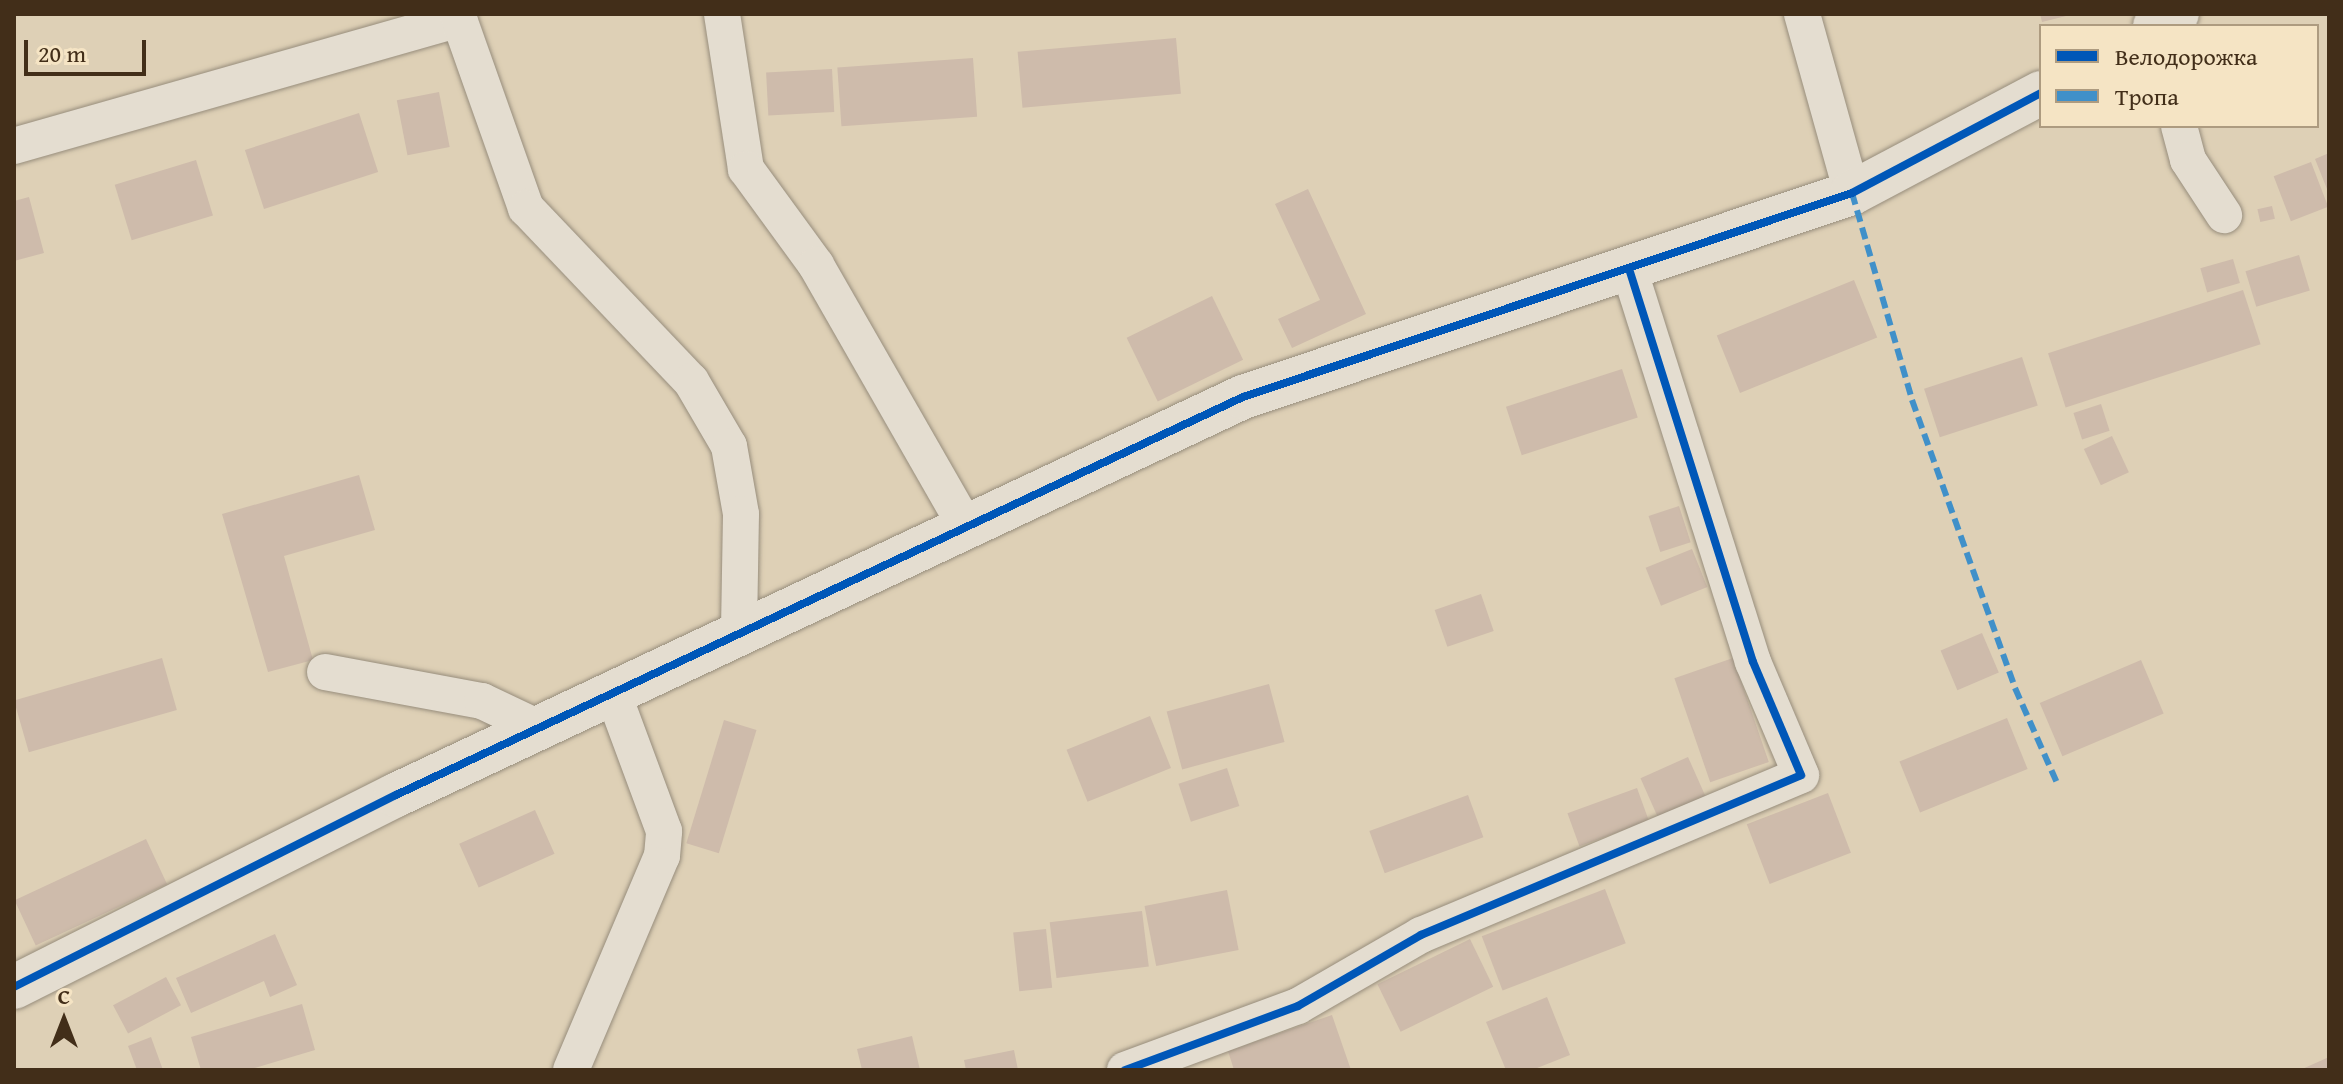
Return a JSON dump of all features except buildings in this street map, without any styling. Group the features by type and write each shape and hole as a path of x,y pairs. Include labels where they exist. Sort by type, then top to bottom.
{"street":[{"path":"722,14 746,169 816,265 966,527"},
{"path":"1802,14 1852,193"},
{"path":"2159,24 2177,14"},
{"path":"14,146 458,17 526,208 691,381 729,446 741,514 739,634"},
{"path":"14,987 539,728 1243,397 1852,193 2039,94"},
{"path":"2180,128 2188,160 2224,215"},
{"path":"1125,1070 1298,1006 1421,935 1801,775 1753,662 1629,268"},
{"path":"325,672 482,701 539,728"},
{"path":"571,1070 662,856 664,831 613,693"}],"marked path":[{"path":"1852,193 1912,400 2015,688 2058,785"}],"cycle path":[{"path":"14,987 396,795 1243,397 1852,193 2039,94"},
{"path":"1125,1070 1298,1006 1421,935 1801,775 1753,662 1629,268"}]}
